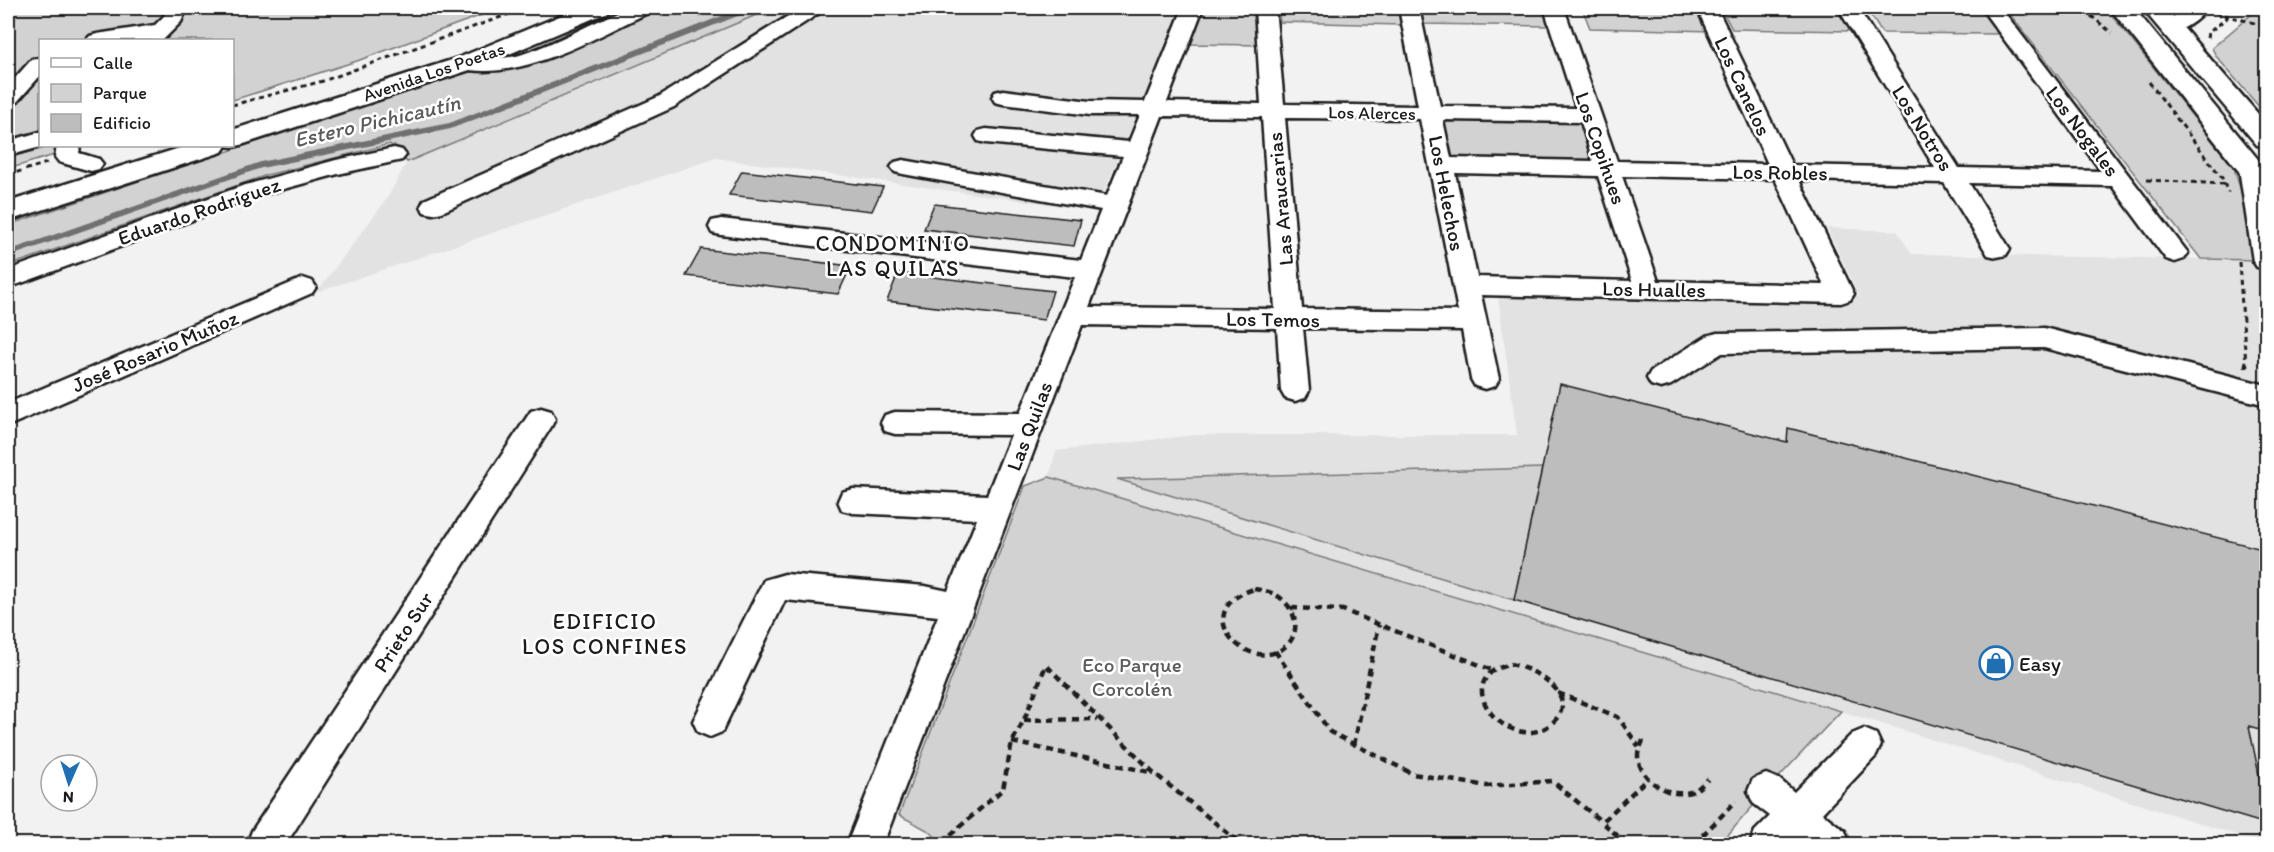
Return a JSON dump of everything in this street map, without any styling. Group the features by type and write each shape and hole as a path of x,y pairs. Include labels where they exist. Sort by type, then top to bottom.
{"main road":[{"name":"Avenida Los Poetas","path":"234,117 488,33 550,8"},
{"name":"Avenida Los Poetas","path":"234,138 467,63 598,8"},
{"path":"2124,8 2171,27"},
{"path":"2124,8 2259,178"},
{"path":"2154,8 2266,139"},
{"path":"2171,27 2164,45 2165,53 2175,71"},
{"path":"8,188 144,147"},
{"path":"8,212 210,147"}],"street":[{"path":"109,39 157,35 174,18 177,8"},
{"path":"467,63 496,64 523,61 643,8"},
{"path":"433,206 666,102 814,8"},
{"name":"Las Quilas","path":"865,844 1193,8"},
{"name":"Las Araucarias","path":"1265,8 1295,391"},
{"name":"Los Helechos","path":"1409,8 1485,379"},
{"name":"Los Copihues","path":"1554,8 1648,289"},
{"name":"Los Canelos","path":"1707,8 1841,294"},
{"name":"Los Notros","path":"1848,8 1997,249"},
{"name":"Los Nogales","path":"1991,8 2175,253"},
{"path":"2171,27 2206,10"},
{"path":"8,98 39,65"},
{"name":"Los Alerces","path":"1003,97 1090,108 1153,110 1590,115"},
{"path":"986,136 1137,150"},
{"path":"8,149 39,139"},
{"path":"69,147 67,157 91,164"},
{"name":"Eduardo Rodríguez","path":"8,279 250,191 336,167 394,155"},
{"name":"Los Robles","path":"1442,165 2118,179"},
{"path":"903,167 1116,205"},
{"path":"2259,178 2259,226 2266,261"},
{"path":"721,227 1090,270"},
{"name":"Los Hualles","path":"1466,286 1841,294"},
{"name":"José Rosario Muñoz","path":"8,415 303,287"},
{"name":"Los Temos","path":"1072,316 1473,321"},
{"path":"1661,378 1716,343 2044,338 2257,393"},
{"name":"Prieto Sur","path":"266,844 542,419"},
{"path":"895,423 1030,424"},
{"path":"853,501 997,508"},
{"path":"710,721 775,589 785,587 925,600 958,607"},
{"path":"1768,844 1864,745"},
{"path":"1751,796 1797,816 1832,844"}],"path":[{"path":"234,104 323,81 526,8"},
{"path":"2075,8 2085,11 2114,34"},
{"path":"2206,10 2266,26"},
{"path":"2142,73 2224,184 2230,200"},
{"path":"2118,179 2224,184"},
{"path":"2238,250 2257,393"},
{"path":"1254,589 1274,593 1292,608 1296,622 1294,634 1287,644 1275,651 1254,652 1235,644 1224,628 1224,610 1235,596 1254,589"},
{"path":"1292,608 1343,610 1492,670"},
{"path":"1354,745 1379,625"},
{"path":"1275,651 1330,732 1413,774 1488,786 1552,782 1627,844"},
{"path":"1558,693 1559,712 1553,723 1535,733 1513,730 1493,718 1485,705 1482,686 1492,670 1510,664 1525,665 1545,675 1558,693 1618,717 1639,747 1641,766 1648,777 1664,790 1683,795 1702,788 1708,779"},
{"path":"941,843 1003,789 1012,742 1024,720 1046,665 1154,773 1241,844"},
{"path":"1024,720 1098,719"},
{"path":"1639,747 1643,740"},
{"path":"1012,742 1154,773"},
{"path":"1602,822 1648,777"},
{"path":"1694,844 1751,796"}],"shaded area":[{"path":"773,8 1182,8 1096,211 716,158 317,292 386,200 407,162"},
{"path":"1827,228 1897,231 1912,254 2266,260 2266,844 1841,711 1049,477 1056,451 1194,435 1517,435 1497,290 1859,296"}],"green space":[{"path":"8,8 501,8 357,61 234,100 234,39 39,39 39,147 81,147 8,169"},
{"path":"619,8 773,8 407,162 390,144 267,175 8,266 8,225 539,47"},
{"path":"1199,8 1259,8 1262,45 1186,44"},
{"path":"1278,8 1399,8 1401,25 1280,22"},
{"path":"1419,8 1543,8 1550,26 1422,24"},
{"path":"1582,8 1702,8 1713,31 1590,28"},
{"path":"1721,8 1841,8 1855,31 1732,29"},
{"path":"1866,8 1981,8 2001,34 1882,33"},
{"path":"2005,8 2106,8 2234,168 2262,260 2201,259"},
{"path":"2259,8 2266,8 2266,115 2216,56 2212,48"},
{"path":"1437,116 1583,119 1598,161 1446,158"},
{"path":"1542,468 1514,600 1117,479"},
{"name":"Eco Parque Corcolén","path":"1049,477 1841,711 1720,844 943,844 929,831 899,815 1025,486"}],"building":[{"path":"742,171 883,187 872,211 729,195"},
{"path":"934,204 1081,220 1074,246 924,229"},
{"path":"701,249 851,266 838,294 686,276"},
{"path":"898,273 1053,291 1044,320 887,301"},
{"name":"Easy","path":"1560,384 1787,442 1788,428 2266,550 2266,731 2249,726 2266,809 2266,824 1514,600"}],"waterway":[{"name":"Estero Pichicautín","path":"8,254 261,165 450,126 750,8"}],"place":[{"name":"Easy","path":"1996,663"}],"district":[{"name":"CONDOMINIO LAS QUILAS","path":"893,256"},
{"name":"EDIFICIO LOS CONFINES","path":"605,634"}]}
